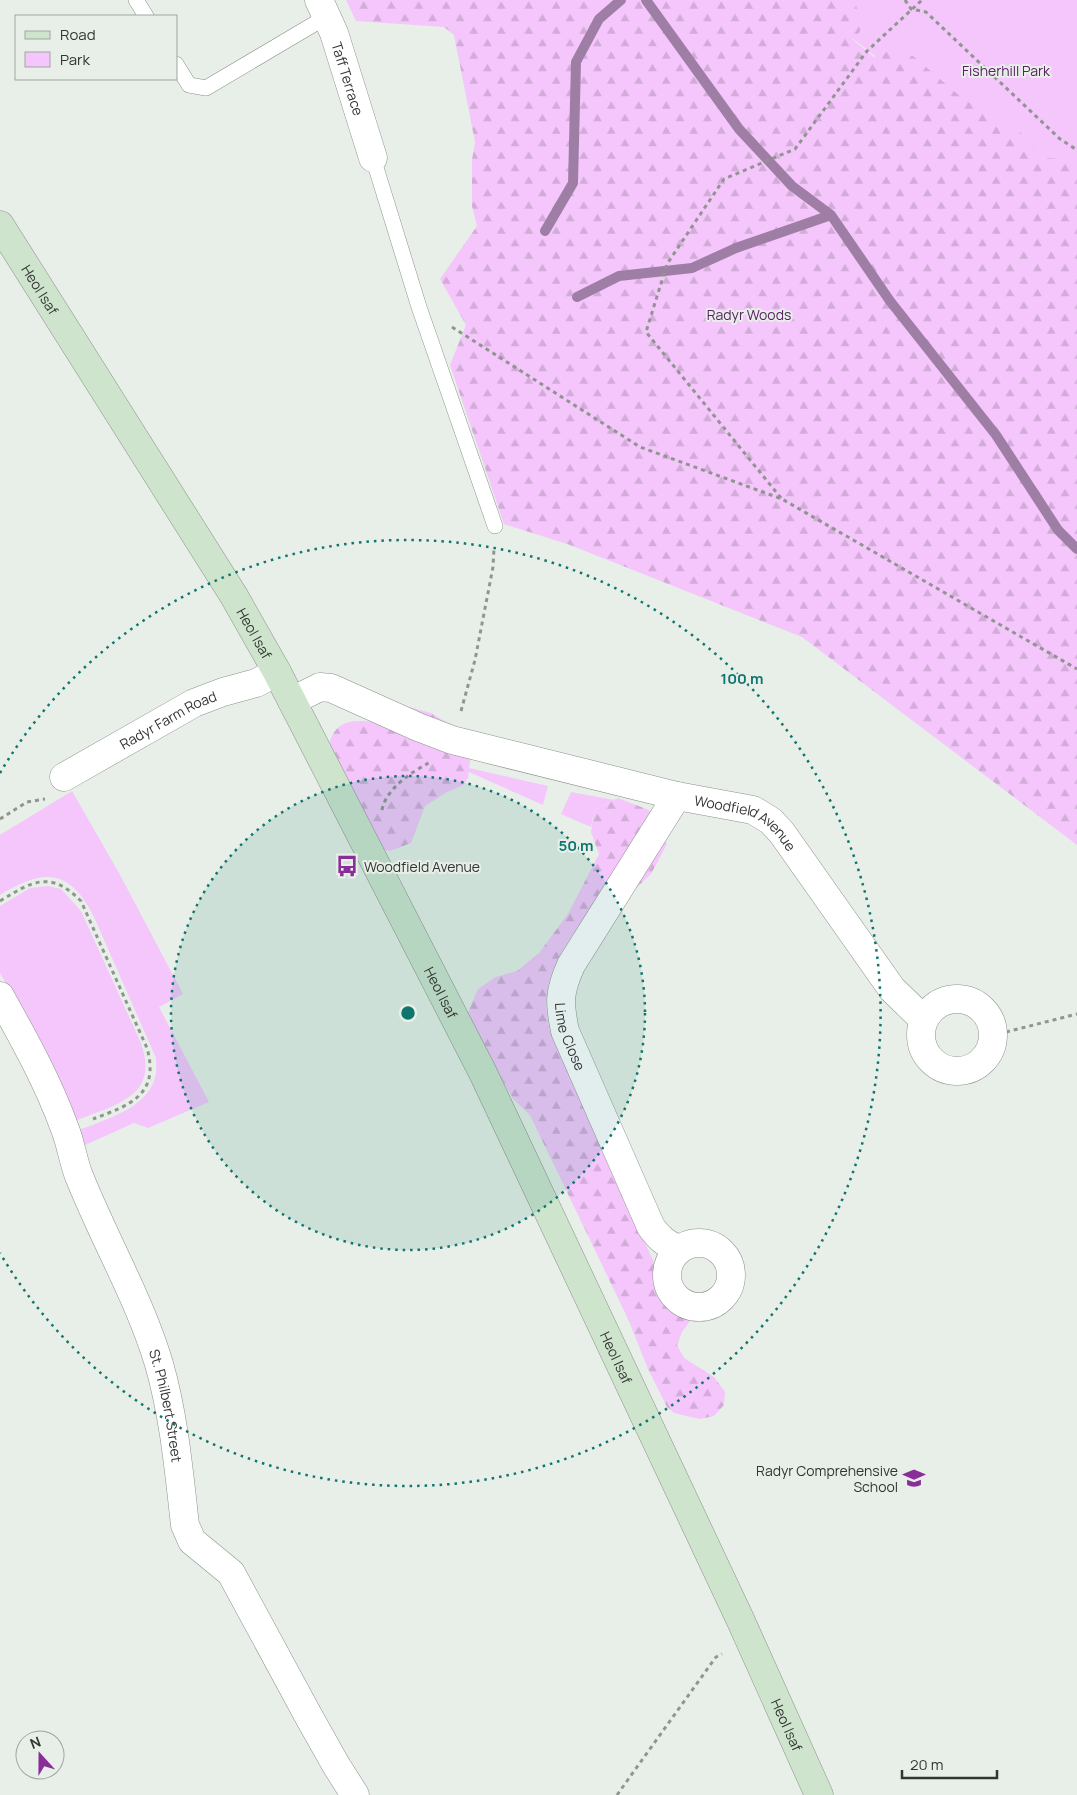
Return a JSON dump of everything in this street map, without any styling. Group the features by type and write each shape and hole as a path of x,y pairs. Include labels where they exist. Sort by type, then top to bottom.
{"main road":[{"name":"Heol Isaf","path":"0,225 234,596 277,672 483,1073 736,1610 819,1795"}],"street":[{"name":"Taff Terrace","path":"322,8 334,33 373,158"},
{"name":"Radyr Farm Road","path":"64,777 194,703 223,692 256,683 277,672"},
{"name":"Woodfield Avenue","path":"292,701 320,687 331,688 418,727 444,750 753,810 771,821 782,834 892,990 924,1020"},
{"name":"Lime Close","path":"676,796 570,965 562,985 560,1006 566,1031 651,1227 659,1238 668,1245 678,1249"},
{"name":"St. Philbert Street","path":"0,996 28,1045 65,1129 78,1174 149,1335 159,1365 168,1405 185,1525 192,1541 231,1573 314,1725 355,1795"}],"lane":[{"path":"136,0 145,15"},
{"path":"178,67 189,85 206,88 322,8"},
{"path":"373,158 419,307 495,526"}],"path":[{"path":"906,0 911,9 926,12 1060,139 1077,150"},
{"path":"782,499 646,332 668,264 724,179 795,148 866,51 922,0"},
{"path":"419,307 640,447 782,499 1077,669"},
{"path":"382,815 383,805 395,788 413,771 429,762 444,750 468,688 475,660 493,566 495,526"},
{"path":"0,819 27,802 50,799 61,788 64,777"},
{"path":"0,901 22,888 41,882 56,883 68,888 81,901 147,1048 151,1063 151,1074 144,1089 133,1102 65,1129"},
{"path":"1006,1032 1077,1014"},
{"path":"616,1795 716,1656"}],"green space":[{"name":"Radyr Woods","path":"346,0 852,0 855,2 861,21 860,32 852,39 874,57 889,51 913,56 961,97 983,112 1011,123 1046,158 1077,160 1077,845 802,637 570,545 504,524 450,365 466,325 440,279 477,226 472,206 472,160 475,142 454,35 444,27 356,21"},
{"name":"Fisherhill Park","path":"803,0 1077,0 1077,213"},
{"path":"409,707 431,713 455,727 471,754 468,778 463,785 447,792 425,806 411,843 390,851 381,849 324,777 326,761 332,736 342,725 354,721 385,722 396,710"},
{"path":"469,768 548,786 543,805 469,772"},
{"path":"72,791 119,873 183,994 159,1007 209,1102 148,1128 134,1123 85,1145 79,1130 124,1112 143,1098 155,1078 156,1058 94,917 85,901 75,889 65,881 42,877 15,886 0,895 0,835"},
{"path":"571,792 614,800 594,810 591,827 561,814"},
{"path":"618,798 649,810 667,844 651,874 630,894 603,892 577,927 561,953 550,979 546,998 547,1017 550,1032 656,1267 657,1285 681,1305 688,1315 690,1321 682,1332 677,1345 684,1358 714,1377 725,1392 724,1405 714,1416 700,1419 674,1413 667,1407 648,1369 629,1321 530,1115 513,1099 467,1015 478,989 496,977 517,971 539,953 568,914 599,854 591,832 594,810"},
{"path":"48,886 61,889 81,911 141,1043 145,1061 144,1076 139,1087 130,1096 75,1121 43,1046 0,973 0,906 30,888"}],"waterway":[{"path":"545,231 573,183 576,62 599,19 621,0"},
{"path":"646,0 739,129 792,186 831,215 890,301 996,435 1058,530 1077,549"},
{"path":"577,297 619,276 692,268 736,248 831,215"}],"place":[{"name":"Woodfield Avenue","path":"347,866"},
{"name":"Radyr Comprehensive School","path":"914,1478"}]}
